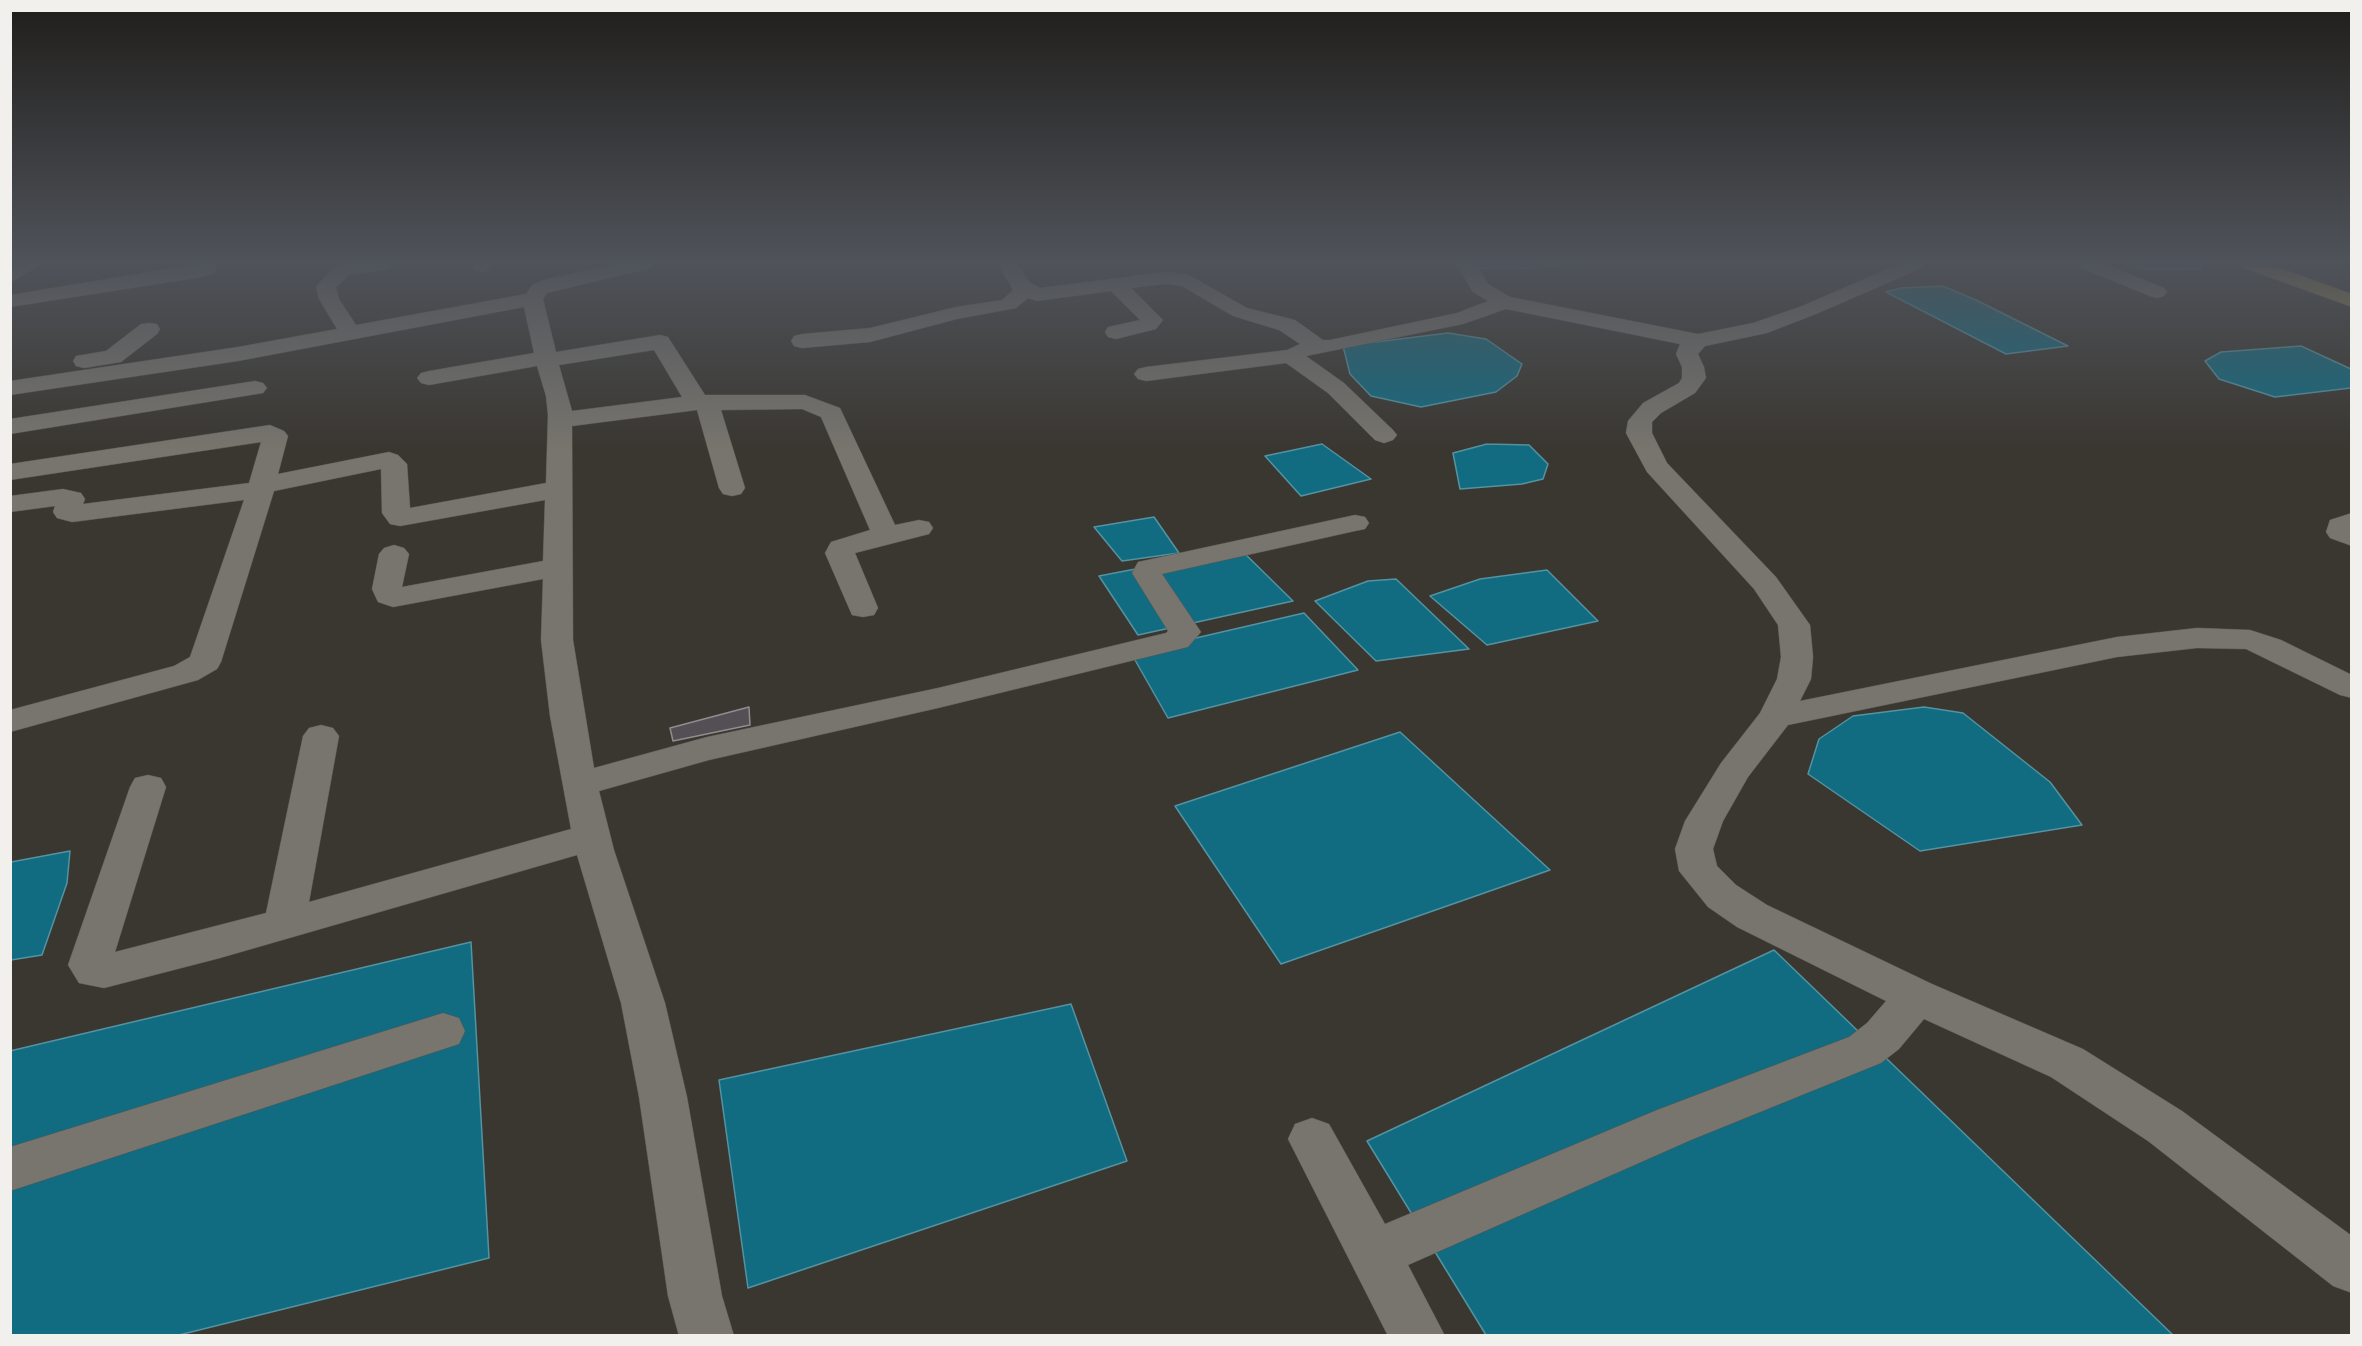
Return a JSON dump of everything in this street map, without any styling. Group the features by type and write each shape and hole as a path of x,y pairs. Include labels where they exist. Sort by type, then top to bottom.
{"street":[{"path":"347,327 351,334"},
{"path":"10,388 162,367 388,327"},
{"path":"539,327 558,396 560,489 557,640 579,784 592,837 643,1003 663,1097 695,1296 707,1335"},
{"path":"802,341 870,335 902,327"},
{"path":"1116,332 1137,327"},
{"path":"1289,327 1317,347"},
{"path":"1292,357 1299,351 1330,347 1423,327"},
{"path":"1627,327 1698,341"},
{"path":"1761,327 1698,341 1688,348 1687,354 1694,378 1687,388 1652,408 1640,421 1639,433 1656,466 1765,584 1794,625 1797,657 1794,679 1776,717 1734,771 1704,821 1694,849 1699,871 1722,896 1752,916 1917,996 2067,1063 2165,1126 2352,1268"},
{"path":"22,364 113,357 149,330"},
{"path":"429,378 660,342 694,397 700,402 732,488"},
{"path":"1146,374 1276,356 1292,357 1336,388 1384,435"},
{"path":"10,427 255,388"},
{"path":"560,420 700,402 805,402 831,413 886,535"},
{"path":"10,472 171,447 274,434 261,488 205,662 186,674 10,721"},
{"path":"10,504 63,497 71,499 68,512 72,514 261,488 389,460 394,464 396,513 400,518 560,489"},
{"path":"2352,521 2340,526 2340,532 2352,538"},
{"path":"579,784 706,749 938,698 1177,640 1185,632 1147,573 1148,568 1355,523"},
{"path":"863,608 840,553 841,548 852,543 919,528"},
{"path":"394,554 387,589 388,596 393,598 557,567"},
{"path":"1776,717 2117,647 2197,638 2250,640 2270,647 2352,688"},
{"path":"284,924 321,736"},
{"path":"148,787 89,965 94,971 104,971 284,924 592,837"},
{"path":"1374,1254 1674,1125 1865,1050 1884,1036 1917,996"},
{"path":"10,1168 442,1031"},
{"path":"1312,1139 1418,1335"}],"water":[{"path":"1953,327 2030,327 2068,346 2006,354"},
{"path":"1448,333 1486,339 1522,364 1517,376 1496,392 1421,407 1371,396 1350,374 1343,346"},
{"path":"2301,346 2351,369 2351,388 2275,397 2219,379 2205,361 2221,352"},
{"path":"1322,444 1371,479 1301,496 1265,456"},
{"path":"1487,444 1529,445 1548,464 1543,479 1522,484 1460,489 1453,453"},
{"path":"1154,517 1179,553 1122,561 1094,527"},
{"path":"1240,549 1293,601 1138,635 1099,576"},
{"path":"1547,570 1598,621 1487,645 1430,596 1480,579"},
{"path":"1396,579 1469,649 1376,661 1315,601 1368,581"},
{"path":"1304,613 1358,670 1168,718 1131,653"},
{"path":"1924,707 1963,713 2050,782 2082,825 1920,851 1808,774 1819,739 1853,716"},
{"path":"1400,732 1550,870 1281,964 1175,806"},
{"path":"70,851 67,883 42,955 11,960 11,862"},
{"path":"471,942 489,1258 179,1335 11,1335 10,1051"},
{"path":"1774,950 2173,1335 1486,1335 1367,1141"},
{"path":"1071,1004 1127,1161 748,1288 719,1080"}],"building":[{"path":"749,707 750,725 673,741 670,728"}]}
